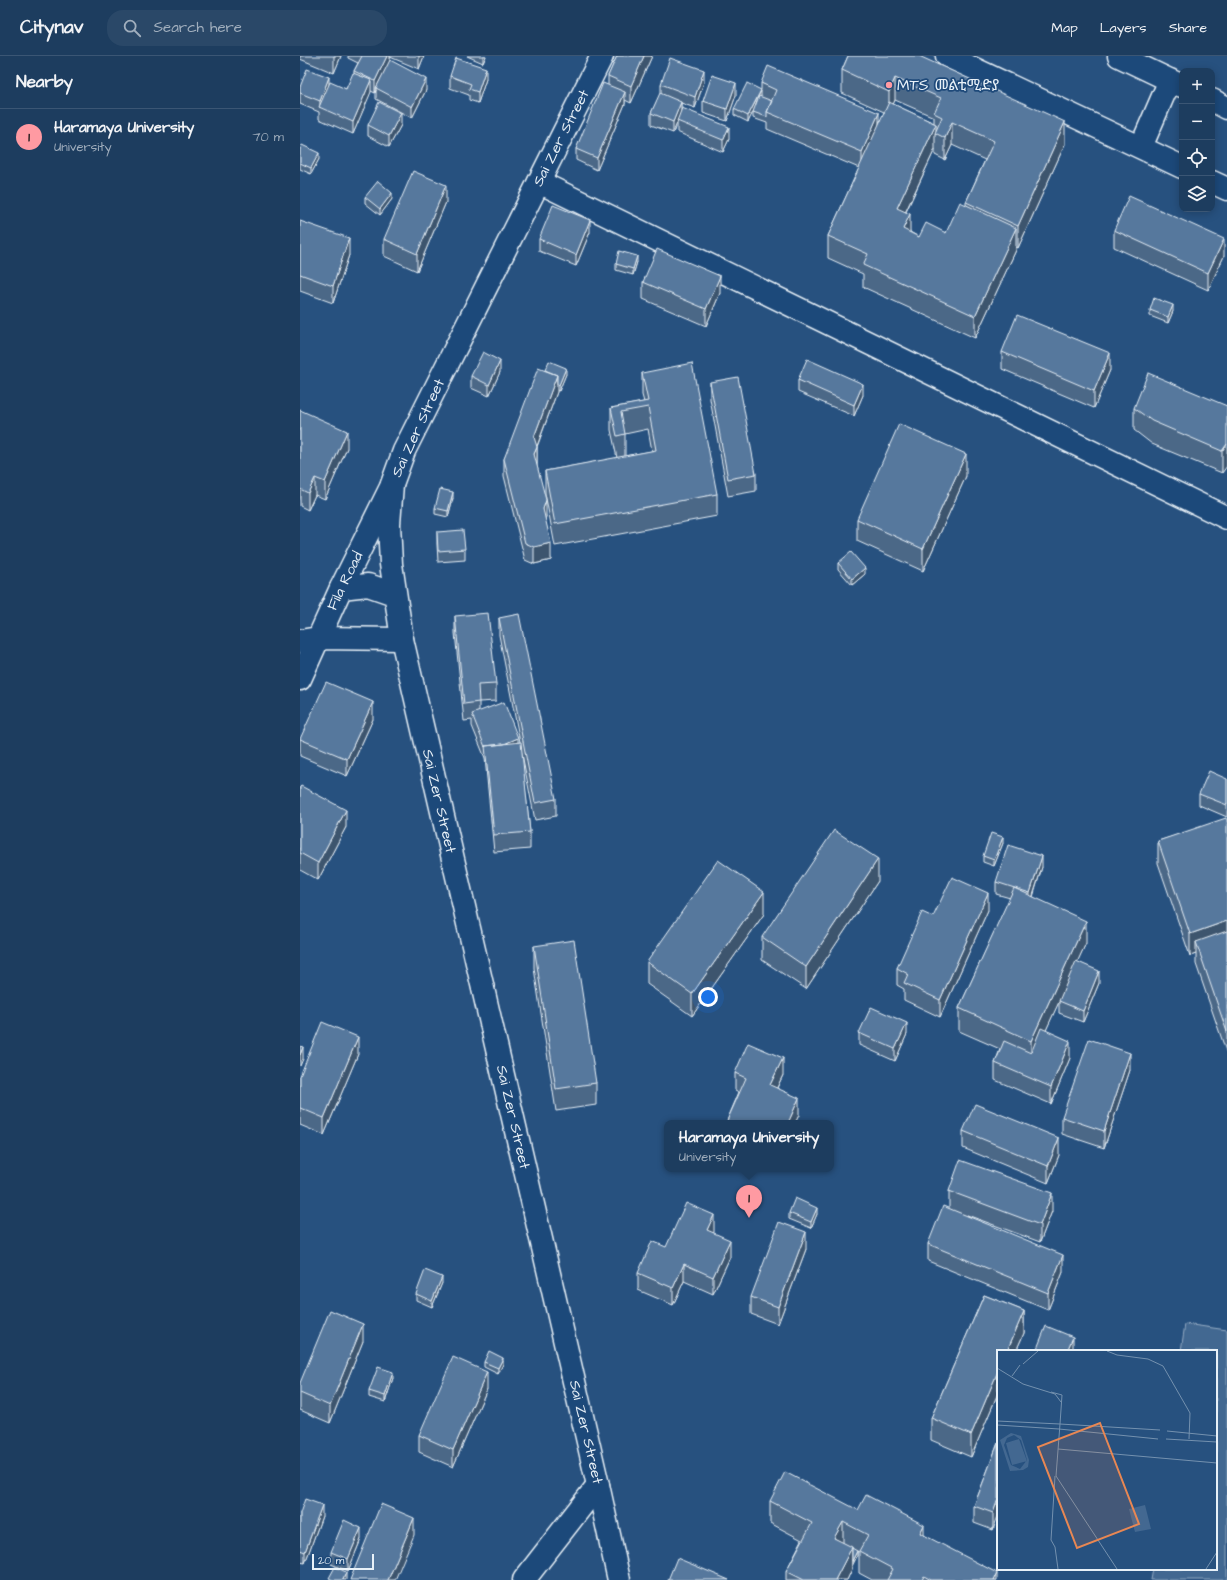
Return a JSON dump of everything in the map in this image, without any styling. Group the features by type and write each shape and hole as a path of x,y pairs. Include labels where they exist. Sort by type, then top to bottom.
{"main road":[{"name":"Sai Zer Street","path":"602,56 404,451 392,484 389,524 394,594 402,639 619,1580"},
{"path":"947,56 1179,166"},
{"path":"1119,56 1176,83 1141,147"},
{"path":"1215,102 1227,108"},
{"path":"539,182 1227,518"},
{"path":"1215,183 1227,189"},
{"name":"Fila Road","path":"300,679 309,640 341,588 392,484"},
{"path":"341,588 368,585 394,594"},
{"path":"309,640 402,639"},
{"path":"524,1580 598,1485"}],"shaded area":[{"path":"1185,1324 1227,1330 1227,1580 1151,1580 1153,1570 1217,1570 1217,1350 1181,1350"}],"building":[{"path":"362,56 387,56 375,81 354,71"},
{"path":"617,56 644,56 631,86 608,76"},
{"path":"848,56 919,56 1065,122 1018,226 966,202 994,141 952,122 945,138 935,133 942,117 934,113 941,98 895,78 889,92 842,70"},
{"path":"456,58 486,68 478,92 469,89 471,84 450,76"},
{"path":"670,58 704,70 695,97 661,84"},
{"path":"390,60 426,79 412,107 376,88"},
{"path":"768,66 879,113 862,152 767,112 776,90 761,83"},
{"path":"307,69 329,77 320,101 300,93 300,87"},
{"path":"353,73 371,80 353,122 319,107 330,82 346,89"},
{"path":"712,75 736,83 727,109 703,101"},
{"path":"603,83 625,92 597,158 576,149"},
{"path":"747,83 761,90 748,116 734,109"},
{"path":"660,93 681,102 673,122 651,113"},
{"path":"759,96 772,101 767,112 767,117 753,112"},
{"path":"379,102 401,113 389,136 368,125"},
{"path":"889,102 936,124 897,208 910,214 903,229 919,237 926,223 946,233 960,202 1016,228 975,316 863,265 868,254 828,236"},
{"path":"682,108 729,127 723,140 677,121"},
{"path":"302,145 319,153 311,168 300,163 300,150"},
{"path":"413,171 446,185 417,254 384,239"},
{"path":"378,181 392,193 380,209 365,197"},
{"path":"1129,196 1224,239 1208,273 1114,230"},
{"path":"553,205 590,220 576,255 539,239"},
{"path":"300,221 349,238 333,286 300,274"},
{"path":"657,249 720,276 706,309 643,282"},
{"path":"619,251 637,256 633,269 616,264"},
{"path":"1154,298 1173,305 1168,317 1150,310"},
{"path":"1017,315 1110,353 1094,391 1002,352"},
{"path":"483,352 500,361 489,385 471,376"},
{"path":"807,359 863,384 854,405 798,380"},
{"path":"549,361 566,368 559,385 557,384 557,375 545,370"},
{"path":"692,363 717,494 555,524 545,471 656,450 648,407 621,412 625,434 617,436 611,408 648,401 642,373"},
{"path":"538,368 557,375 534,437 537,447 534,454 546,500 543,509 551,543 534,547 525,543 504,459"},
{"path":"1148,373 1227,406 1227,444 1222,451 1152,421 1134,408"},
{"path":"738,377 756,474 728,479 710,382"},
{"path":"300,410 347,431 325,482 315,478 308,493 300,489"},
{"path":"899,424 966,454 923,549 857,519"},
{"path":"440,489 453,492 448,511 435,508"},
{"path":"463,530 465,549 438,551 437,532"},
{"path":"851,552 865,568 852,579 838,563"},
{"path":"488,613 496,684 478,685 479,702 464,704 455,616"},
{"path":"519,614 556,799 535,803 499,618"},
{"path":"326,682 373,702 347,759 300,739"},
{"path":"504,702 518,738 504,744 485,747 472,714"},
{"path":"521,742 530,832 494,835 485,746"},
{"path":"1209,771 1227,779 1227,805 1199,794"},
{"path":"301,786 346,810 318,863 300,853"},
{"path":"1226,818 1227,921 1190,934 1158,841"},
{"path":"834,830 878,859 806,967 762,937"},
{"path":"991,833 1003,837 994,860 983,856"},
{"path":"1008,845 1042,856 1030,893 996,882"},
{"path":"718,860 764,892 692,994 647,962"},
{"path":"952,877 988,893 940,1000 904,983 908,974 897,968 922,912 933,917"},
{"path":"1014,888 1086,921 1031,1041 959,1008"},
{"path":"1227,931 1227,1032 1196,942"},
{"path":"574,940 596,1083 556,1089 534,946"},
{"path":"1076,961 1099,971 1083,1011 1059,1001"},
{"path":"871,1007 907,1023 895,1049 859,1033"},
{"path":"322,1022 358,1037 324,1118 300,1108 300,1076"},
{"path":"1041,1028 1070,1041 1051,1087 995,1063 1004,1041 1031,1053"},
{"path":"1089,1039 1130,1053 1104,1131 1062,1117"},
{"path":"748,1043 783,1058 770,1085 799,1098 789,1120 727,1120 746,1078 735,1073"},
{"path":"300,1046 303,1047 300,1055"},
{"path":"975,1104 1059,1138 1048,1166 963,1131"},
{"path":"960,1160 1052,1193 1040,1225 949,1191"},
{"path":"795,1198 817,1208 811,1222 789,1213"},
{"path":"686,1203 714,1215 707,1230 730,1240 713,1277 684,1264 673,1288 638,1273 652,1241 666,1247"},
{"path":"943,1206 1063,1255 1048,1293 928,1244"},
{"path":"779,1222 806,1232 778,1307 751,1297"},
{"path":"425,1270 442,1277 432,1301 416,1294"},
{"path":"984,1295 1024,1311 1007,1350 997,1350 997,1373 971,1435 931,1418"},
{"path":"330,1310 363,1324 330,1406 300,1393 300,1383"},
{"path":"1046,1326 1073,1337 1067,1350 1036,1350"},
{"path":"489,1351 503,1358 498,1368 484,1362"},
{"path":"453,1357 487,1372 453,1450 419,1435"},
{"path":"378,1367 393,1372 385,1396 369,1391"},
{"path":"997,1446 997,1502 993,1513 974,1506"},
{"path":"785,1472 858,1510 866,1495 924,1525 920,1533 997,1573 994,1580 931,1580 924,1576 922,1580 887,1580 893,1569 859,1551 868,1535 843,1522 834,1538 852,1547 835,1580 804,1580 786,1571 812,1523 770,1501"},
{"path":"305,1499 322,1505 305,1552 300,1550 300,1513"},
{"path":"381,1504 414,1518 388,1580 350,1580"},
{"path":"344,1520 361,1528 348,1559 331,1552"},
{"path":"852,1548 857,1551 852,1561"},
{"path":"677,1558 729,1580 668,1580"},
{"path":"335,1567 346,1572 343,1580 333,1580 329,1578"}],"place":[{"name":"MTS መልቲሚድያ","path":"889,85"},
{"name":"Haramaya University","path":"749,1218"}]}
